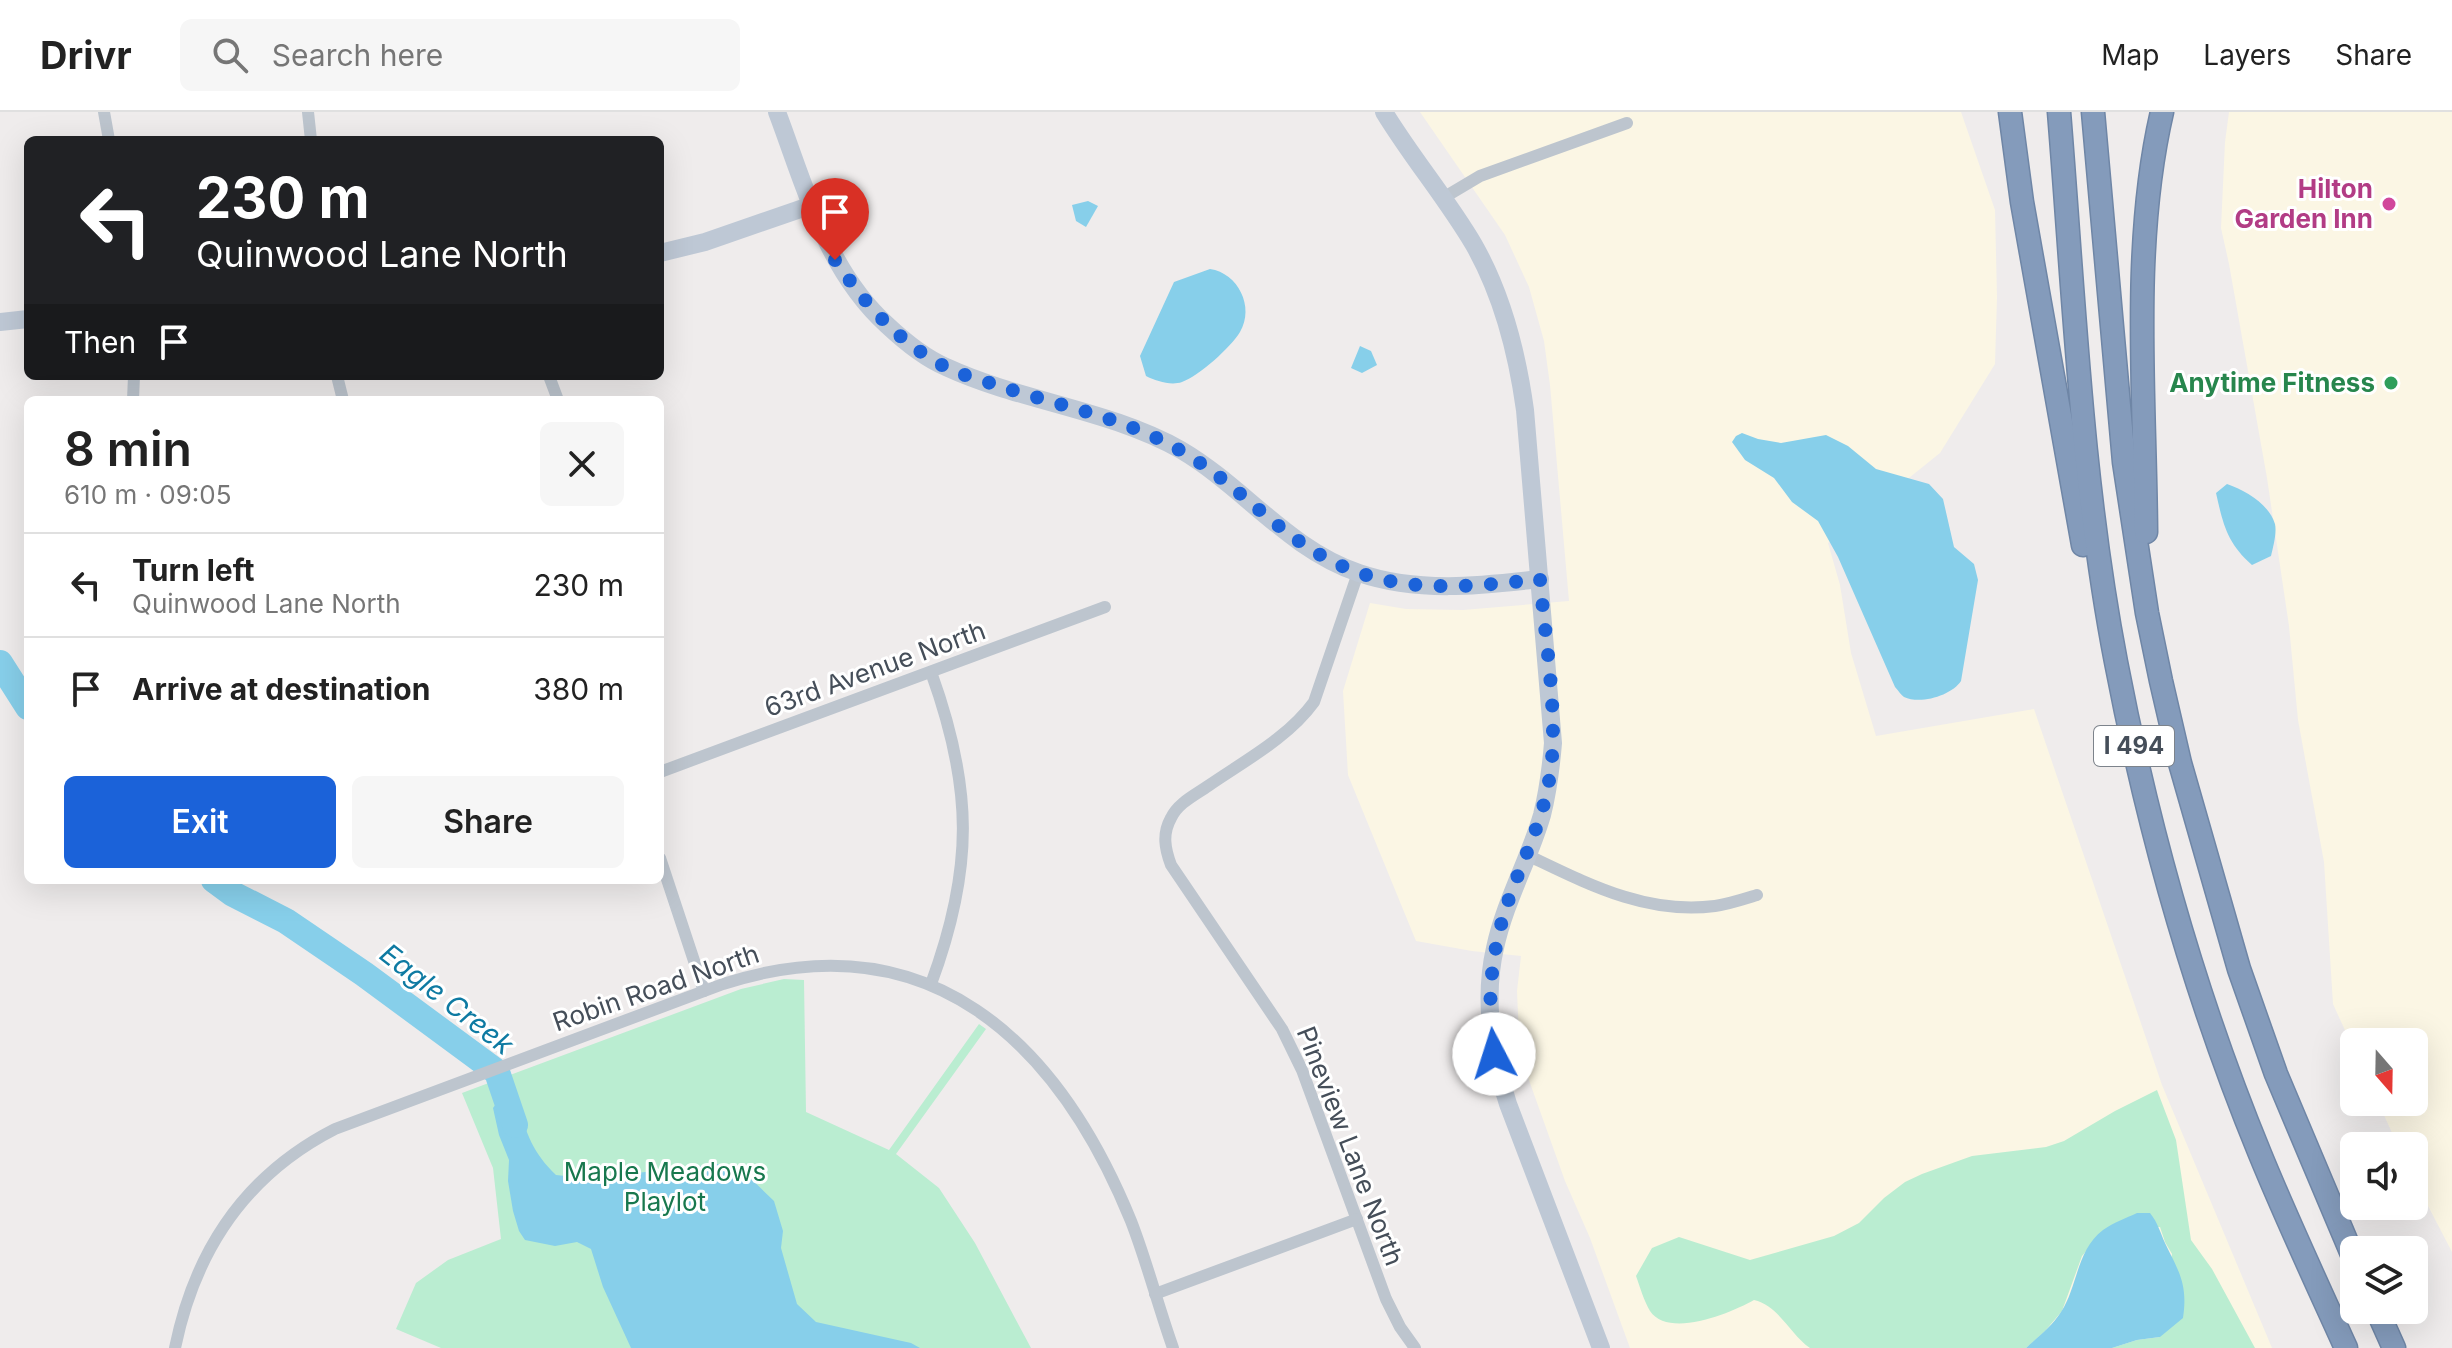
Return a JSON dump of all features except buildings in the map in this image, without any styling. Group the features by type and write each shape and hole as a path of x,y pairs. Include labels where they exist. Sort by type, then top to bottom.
{"highway":[{"path":"1995,112 2022,202"},
{"path":"2010,112 2022,202 2101,642 2148,806"},
{"name":"I 494","path":"2059,112 2083,421 2096,540 2115,660 2148,806 2175,907 2232,1082 2260,1154 2346,1348"},
{"name":"I 494","path":"2093,112 2124,462 2147,613 2180,763 2239,969 2276,1074 2344,1236"},
{"path":"2147,613 2144,239 2148,177 2162,112"},
{"path":"2383,1324 2394,1348"}],"street":[{"path":"104,112 108,136"},
{"path":"308,112 311,136"},
{"path":"777,112 835,260 860,296 885,324 940,364 1108,419 1168,443 1205,466 1296,541 1325,559 1358,573 1388,582 1423,586 1540,579"},
{"path":"1384,112 1475,247 1493,284 1519,367 1553,743 1550,779 1541,816 1516,879 1495,947 1491,968 1491,1031 1499,1077 1508,1104 1601,1348"},
{"path":"1443,198 1480,176 1627,123"},
{"path":"664,252 719,238 812,205"},
{"path":"0,322 24,319"},
{"name":"Pineview Lane North","path":"1358,573 1314,702 1286,732 1183,803 1169,821 1165,841 1171,865 1282,1029 1302,1070 1386,1299 1415,1348"},
{"name":"63rd Avenue North","path":"664,771 1105,607"},
{"path":"931,672 953,742 961,787 963,832 961,876 948,933 931,984"},
{"path":"1527,855 1584,883 1651,905 1698,908 1719,906 1757,895"},
{"path":"664,870 704,991"},
{"name":"Robin Road North","path":"175,1348 182,1310 196,1272 214,1239 264,1177 305,1146 335,1129 704,991 761,972 800,966 841,965 881,970 931,984 993,1021 1023,1047 1061,1092 1110,1174 1131,1221 1173,1348"},
{"path":"1155,1294 1357,1219"}],"shaded area":[{"path":"1420,112 1961,112 1995,210 1995,364 1940,453 1828,543 1840,585 1851,653 1876,736 2034,709 2162,1085 2272,1348 1630,1348 1525,1069 1519,1037 1517,991 1521,956 1416,941 1348,775 1343,691 1370,603 1406,609 1463,610 1569,601 1550,385 1544,341 1529,287 1505,235"},
{"path":"2229,112 2452,112 2452,1252 2428,1206 2428,1132 2392,1132 2384,1116 2428,1116 2428,1028 2344,1028 2333,1004 2324,862 2298,720 2289,626 2267,478 2221,228"}],"green space":[{"name":"Maple Meadows Playlot","path":"784,979 804,980 806,1112 889,1150 979,1024 986,1029 896,1154 939,1188 975,1243 1031,1348 441,1348 396,1329 416,1283 448,1260 501,1239 493,1168 462,1093 741,989"},
{"path":"2157,1090 2176,1140 2191,1240 2212,1269 2255,1348 2112,1348 2160,1337 2172,1254 2160,1227 2104,1230 2082,1256 2062,1311 2026,1348 1810,1348 1770,1308 1754,1300 1716,1317 1671,1323 1659,1319 1650,1311 1644,1298 1636,1276 1652,1248 1679,1237 1750,1260 1834,1236 1859,1223 1884,1198 1922,1174 1972,1156 2046,1147 2064,1141"}],"water":[{"path":"1088,201 1098,206 1086,227 1076,221 1072,205"},
{"path":"1210,269 1229,277 1241,293 1246,312 1240,332 1214,360 1189,379 1168,383 1146,376 1140,356 1174,282"},
{"path":"1360,346 1371,351 1377,365 1362,373 1351,368"},
{"path":"1742,433 1781,443 1826,435 1848,446 1876,469 1929,484 1943,499 1954,547 1974,564 1978,580 1961,681 1951,691 1919,700 1904,697 1895,687 1838,557 1818,521 1792,502 1774,478 1745,460 1732,442"},
{"path":"2227,484 2256,499 2268,510 2275,524 2271,556 2252,565 2231,541 2224,524 2216,493"},
{"path":"504,1093 519,1103 532,1142 556,1175 604,1180 618,1175 718,1164 744,1172 774,1201 783,1231 781,1248 797,1304 816,1322 911,1343 920,1348 631,1348 603,1287 591,1249 577,1242 555,1246 525,1240 519,1231 508,1181 509,1160 493,1108"},
{"path":"2137,1213 2150,1213 2153,1217 2178,1271 2184,1296 2183,1318 2160,1337 2112,1348 2026,1348 2061,1312 2082,1258 2094,1238 2107,1227"}],"waterway":[{"name":"Eagle Creek","path":"0,663 24,701"},
{"name":"Eagle Creek","path":"219,884 286,921 497,1072 515,1125"}],"place":[{"name":"Hilton Garden Inn","path":"2389,204"},
{"name":"Anytime Fitness","path":"2391,383"}],"route":[{"path":"835,260 860,296 885,324 940,364 1108,419 1168,443 1205,466 1268,520 1325,559 1388,582 1423,586 1540,579 1553,743 1550,779 1541,816 1516,879 1495,947 1490,992 1494,1054"}]}
